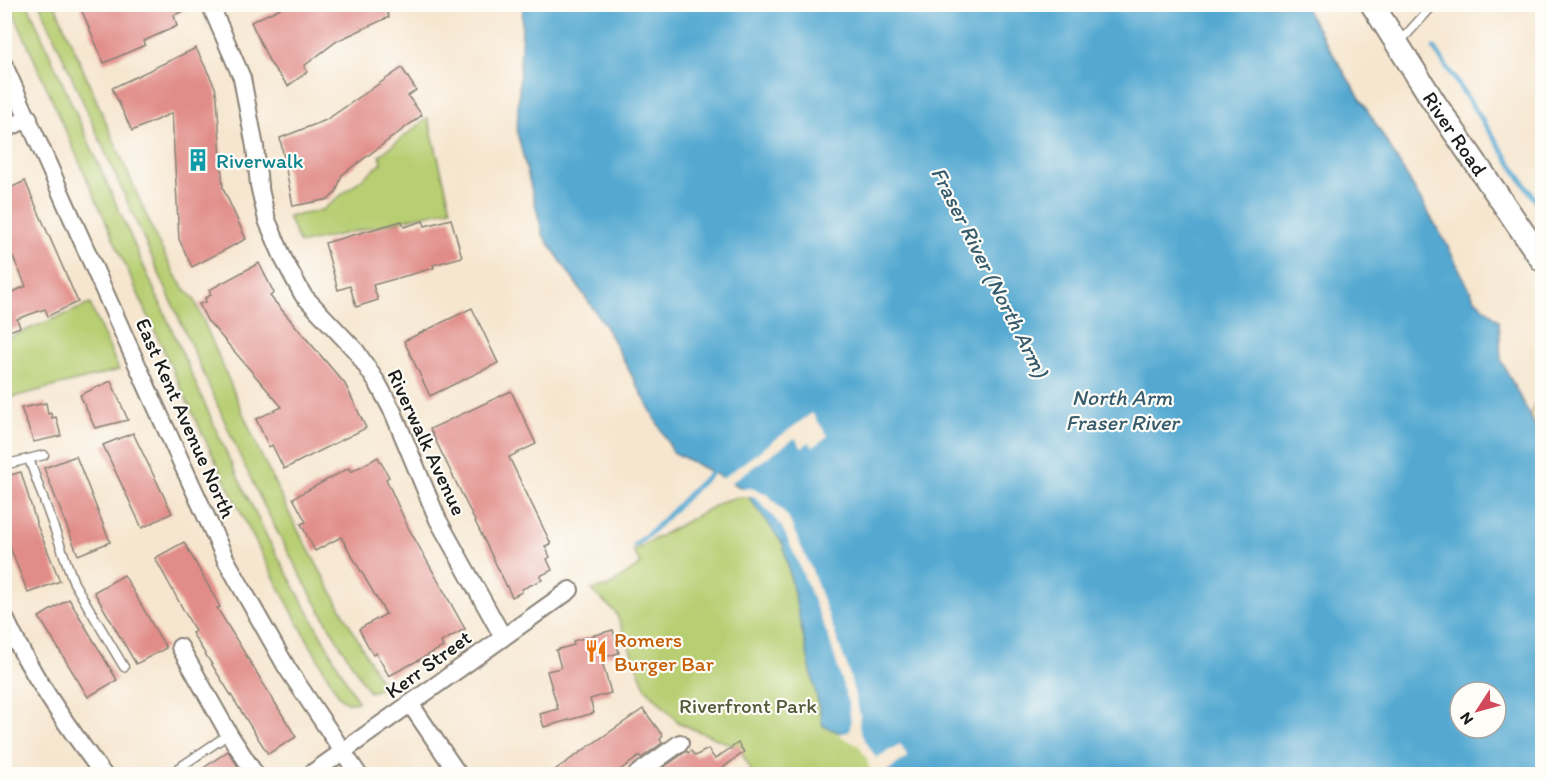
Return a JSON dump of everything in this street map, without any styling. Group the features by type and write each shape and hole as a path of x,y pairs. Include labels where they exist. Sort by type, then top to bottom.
{"street":[{"name":"Riverwalk Avenue","path":"210,4 244,85 259,184 267,220 284,260 303,295 356,351 378,384 393,412 438,520 503,637"},
{"name":"River Road","path":"1378,7 1397,45 1542,260"},
{"name":"East Kent Avenue North","path":"4,64 226,560 287,668 358,774"},
{"path":"4,130 29,118"},
{"name":"Kerr Street","path":"311,774 570,590"},
{"path":"4,616 27,665 103,774"},
{"path":"180,647 229,734 255,774"},
{"path":"411,705 458,774"},
{"path":"637,774 680,743"}],"lane":[{"path":"1397,45 1434,4"},
{"path":"4,465 44,455"},
{"path":"29,459 74,583 124,667"},
{"path":"170,774 229,734"}],"green space":[{"path":"10,5 28,5 230,461 268,539 358,702 347,702 339,696 248,527 166,355"},
{"path":"40,5 55,5 157,240 179,282 194,299 260,453 293,521 382,684 379,689 369,692 351,663 301,577 255,488"},
{"path":"428,118 451,209 300,244 288,217 322,210 382,163 380,155"},
{"path":"90,304 119,370 5,399 5,339"},
{"name":"Riverfront Park","path":"739,497 754,497 782,527 874,774 753,774 739,748 679,723 645,687 616,613 592,590 609,586 641,564 633,551 723,501"}],"sand":[{"path":"1537,399 1542,406 1542,487 1526,424"}],"water":[{"name":"North Arm Fraser River","path":"523,5 1303,5 1446,243 1474,298 1499,321 1501,360 1535,426 1542,454 1542,774 874,774 865,753 856,741 823,726 783,544 742,488 673,452 605,326 543,235 517,132"}],"pier":[{"path":"812,413 828,436 813,447 809,442 802,448 795,438 729,484 720,480"},
{"path":"751,488 768,495 788,517 813,573 848,669 860,715 859,726 862,735 876,758 900,744 908,757 885,772 886,774 871,774 866,757 859,746 836,734 849,732 851,723 849,706 830,641 782,527 761,503 754,497 746,497 739,489"}],"building":[{"path":"79,4 199,5 174,15 177,26 144,41 145,45 104,63"},
{"path":"289,4 383,4 389,17 337,41 304,66 307,72 288,86 270,63 251,22"},
{"name":"Riverwalk","path":"196,48 215,87 217,97 223,188 246,239 192,267 179,239 172,113 132,131 112,88"},
{"path":"402,68 416,90 408,96 422,115 342,175 336,192 329,199 293,206 280,138 326,120"},
{"path":"25,181 78,302 48,316 45,309 17,319 20,327 4,333 4,292 6,295 26,286 4,237 4,191"},
{"path":"451,219 462,257 433,265 434,268 373,285 378,300 356,307 350,286 338,290 325,243 402,221 404,227 423,221 425,226"},
{"path":"259,263 274,293 270,296 345,384 366,428 284,469 272,445 269,447 256,419 282,407 208,322 199,304 206,302 205,298 211,295 209,290"},
{"path":"472,308 498,363 430,396 404,341"},
{"path":"111,381 128,420 95,428 80,395"},
{"path":"511,391 536,444 509,457 551,544 545,546 552,570 540,576 542,580 522,589 522,592 512,597 430,429"},
{"path":"46,403 48,414 51,413 52,418 56,417 61,436 34,442 21,408"},
{"path":"133,433 172,513 142,528 103,445"},
{"path":"76,456 110,542 78,555 44,468"},
{"path":"378,457 389,477 386,479 408,527 465,629 441,642 443,647 389,676 376,653 373,655 359,629 386,614 341,537 315,551 301,524 306,522 293,498 349,468 351,472"},
{"path":"21,472 37,525 60,581 28,593 4,532 4,477"},
{"path":"184,542 220,607 217,608 296,737 268,754 192,633 195,631 155,558"},
{"path":"124,575 166,648 136,664 94,592"},
{"path":"69,599 117,680 88,697 39,617"},
{"path":"613,630 619,653 601,658 611,693 590,699 594,713 544,727 540,714 558,709 547,671 561,668 556,650 574,645 573,641"},
{"path":"643,709 663,736 660,739 662,743 641,758 640,756 614,774 549,774"},
{"path":"738,743 744,752 720,770 723,774 654,774 687,751 688,753 691,751 695,756 708,749 715,759"},
{"path":"228,751 243,774 195,774"}],"waterway":[{"path":"1434,48 1542,210"},
{"path":"635,545 717,469"}],"place":[{"name":"Riverwalk","path":"198,160"},
{"name":"Romers Burger Bar","path":"596,651"}],"water label":[{"name":"Fraser River (North Arm)","path":"990,272"}]}
